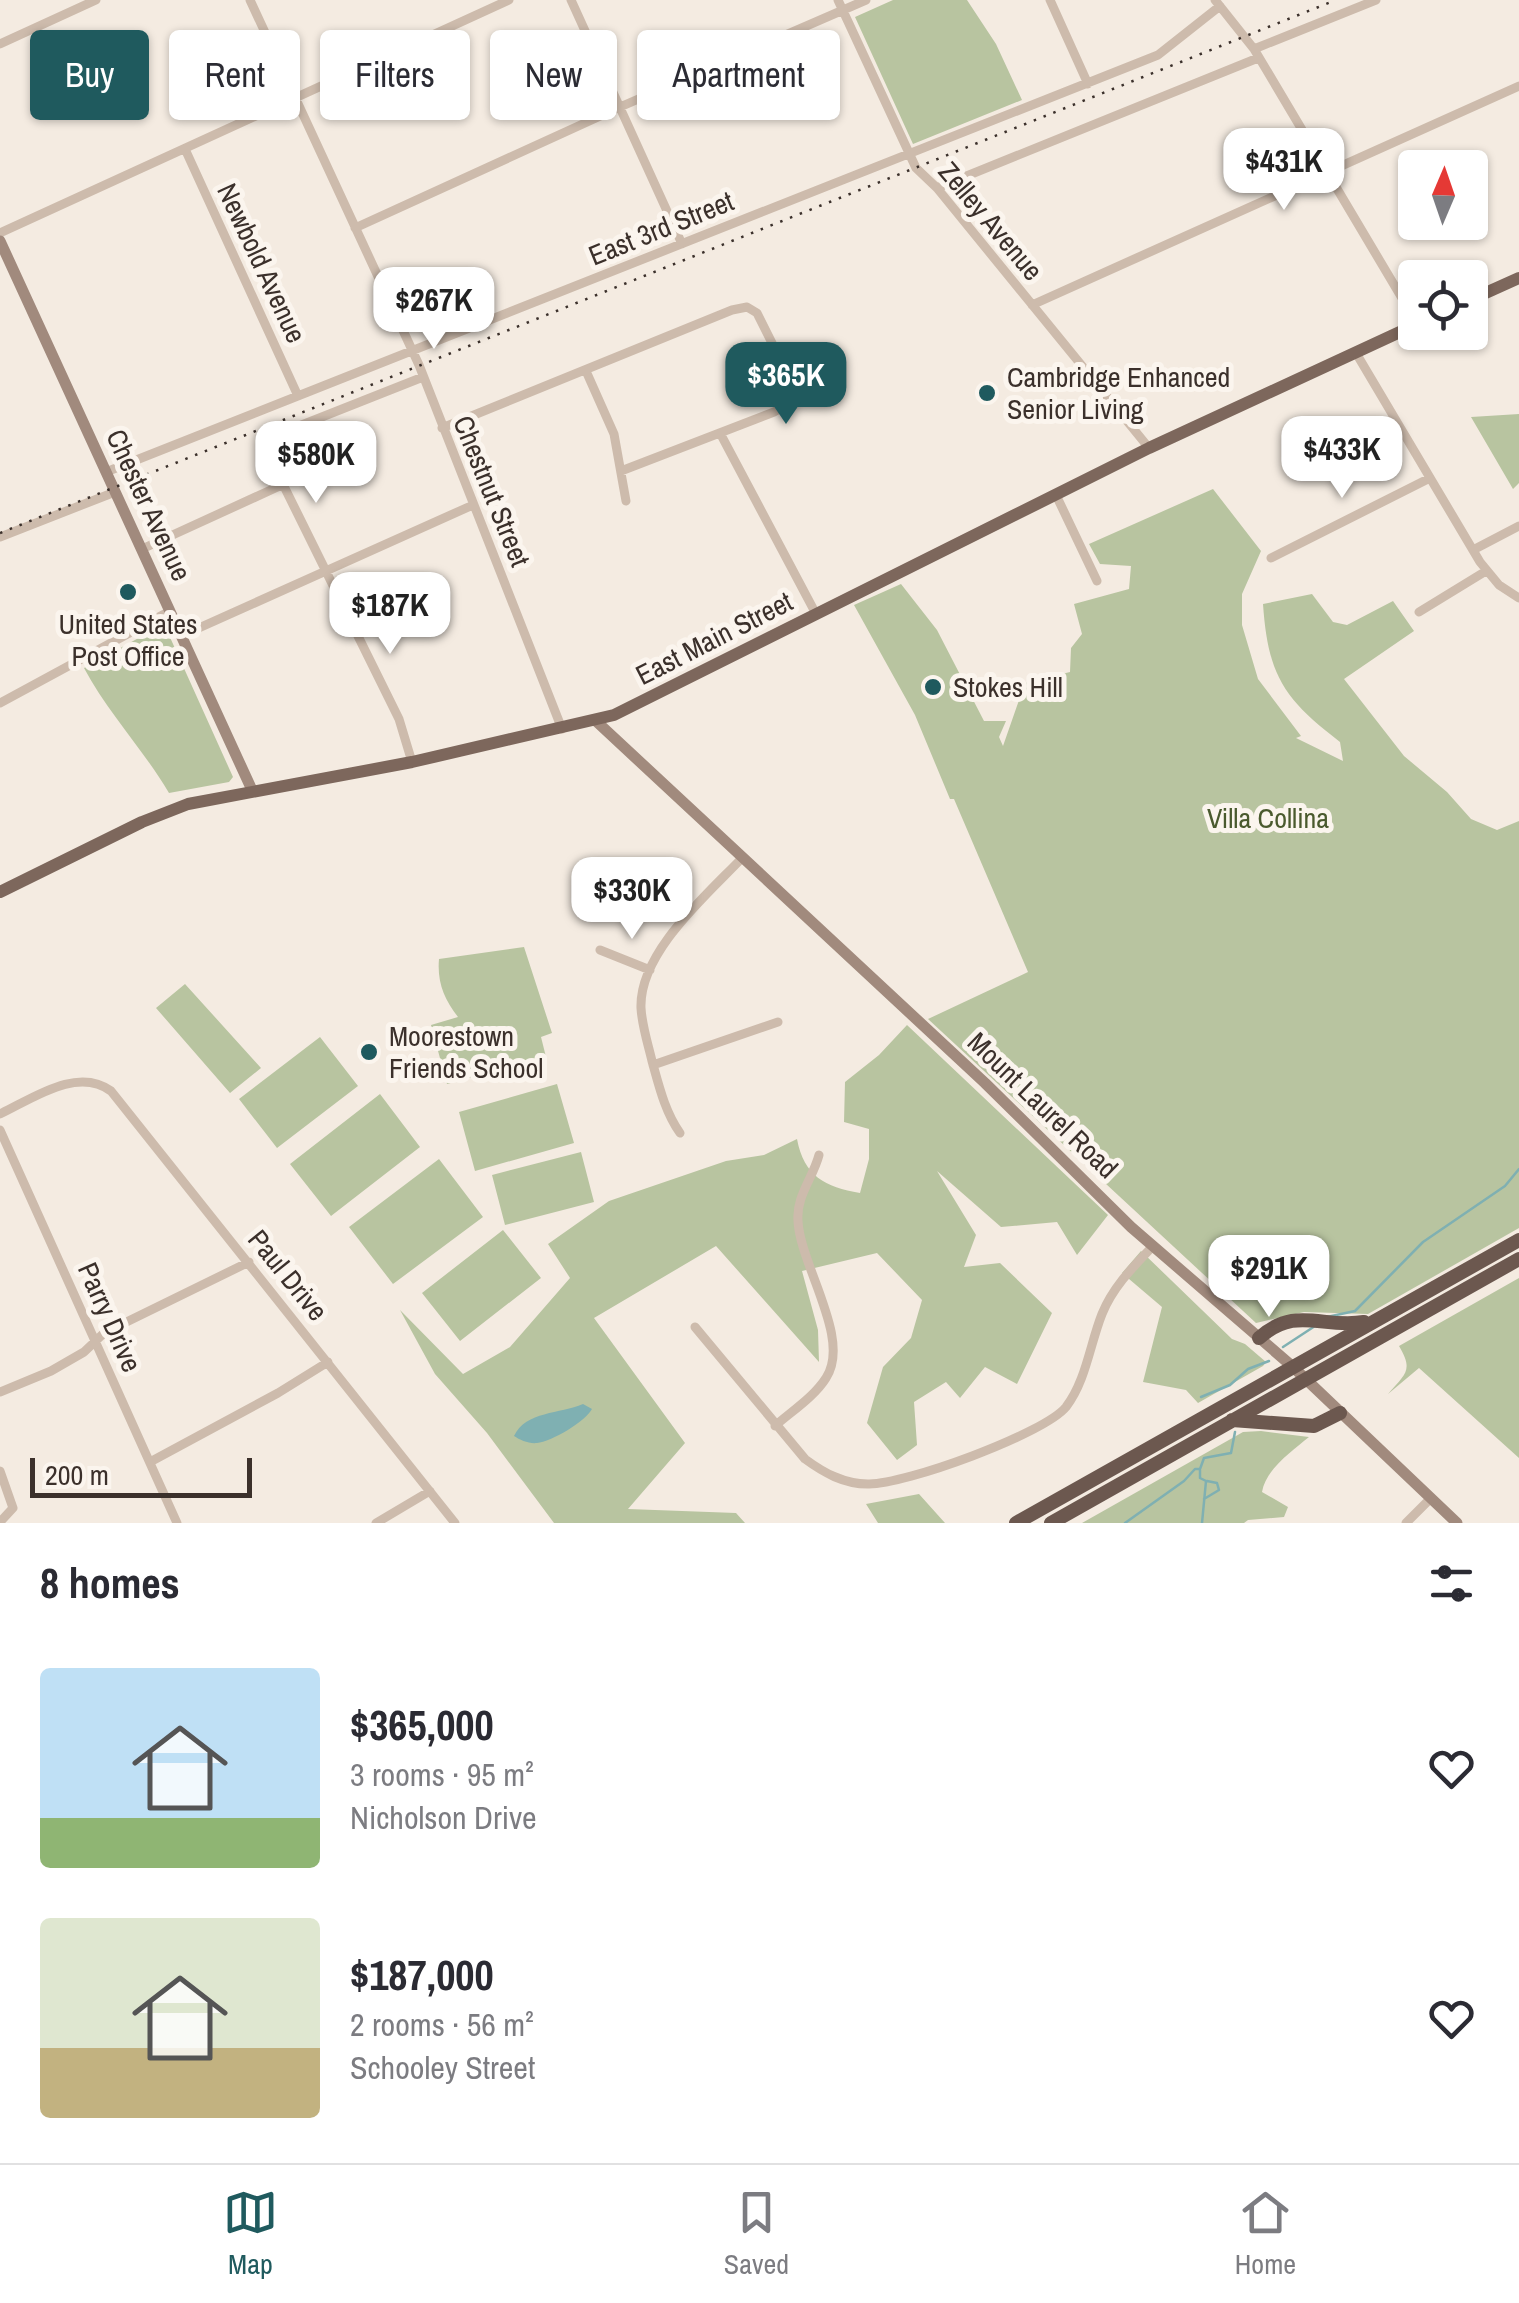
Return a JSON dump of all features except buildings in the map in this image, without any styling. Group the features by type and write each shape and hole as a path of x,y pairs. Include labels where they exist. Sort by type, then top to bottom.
{"highway":[{"path":"1016,1523 1519,1240"},
{"path":"1052,1523 1519,1259"},
{"path":"1259,1338 1292,1319 1342,1324 1375,1320"},
{"path":"1231,1420 1314,1426 1340,1413"}],"main road":[{"name":"Chester Avenue","path":"0,242 252,790"},
{"path":"1488,292 1519,278"},
{"name":"East Main Street","path":"0,892 157,815 194,802 412,762 596,721 624,711 1149,448 1398,332"},
{"name":"Mount Laurel Road","path":"596,721 985,1083 1152,1247 1292,1367 1458,1523"}],"street":[{"path":"0,44 96,0"},
{"name":"Chestnut Street","path":"250,0 264,30"},
{"path":"300,96 510,0"},
{"path":"571,0 682,244"},
{"path":"355,228 840,5 866,0"},
{"path":"1050,0 1088,84"},
{"path":"936,188 1376,0"},
{"path":"1218,3 1256,54 1398,293"},
{"name":"East 3rd Street","path":"106,472 1158,55 1218,3"},
{"name":"Zelley Avenue","path":"840,5 916,168 1149,448"},
{"path":"1032,305 1519,86"},
{"name":"Chestnut Street","path":"300,107 424,377 562,729"},
{"path":"0,233 248,120"},
{"name":"Newbold Avenue","path":"184,149 298,396"},
{"path":"442,428 732,310 747,308 757,312 792,383 794,393 790,402 621,472"},
{"path":"1356,353 1486,571 1519,598"},
{"path":"586,371 609,417 626,501"},
{"path":"412,762 400,719 270,458 271,445 280,434 424,377"},
{"path":"720,433 816,614"},
{"path":"1271,558 1430,478"},
{"path":"142,549 284,484"},
{"path":"0,537 115,492"},
{"path":"1056,494 1098,581"},
{"path":"181,636 473,505"},
{"path":"1473,550 1519,526"},
{"path":"1418,612 1486,571"},
{"path":"0,703 170,611"},
{"path":"680,1133 654,1065 641,1005 650,970 669,937 744,856"},
{"path":"600,950 650,970"},
{"path":"654,1065 778,1022"},
{"name":"Paul Drive","path":"0,1114 69,1083 93,1082 110,1091 455,1523"},
{"name":"Parry Drive","path":"0,1130 177,1523"},
{"path":"775,1426 818,1388 834,1360 830,1329 804,1254 797,1216 820,1155"},
{"path":"694,1326 795,1450 815,1467 862,1484 911,1477 1031,1432 1054,1419 1070,1401 1110,1297 1152,1247"},
{"path":"0,1392 51,1372 96,1340 250,1262"},
{"path":"150,1462 328,1362"},
{"path":"0,1471 12,1508 0,1522"},
{"path":"376,1523 430,1491"},
{"path":"1406,1523 1431,1498"}],"green space":[{"path":"893,0 967,0 996,44 1022,100 913,144 855,17"},
{"path":"1519,414 1519,483 1513,489 1471,417"},
{"name":"Villa Collina","path":"1213,489 1261,551 1242,594 1242,625 1258,679 1301,736 1296,738 1343,761 1340,742 1305,712 1282,684 1269,650 1263,604 1312,594 1333,622 1347,625 1393,601 1414,631 1344,679 1404,756 1447,792 1471,819 1497,830 1519,821 1519,1228 1368,1314 1304,1312 1256,1323 928,1019 1028,972 915,715 854,605 901,584 937,630 984,721 1006,721 999,737 1003,746 1025,683 1070,672 1071,648 1082,634 1074,604 1129,589 1131,566 1100,564 1089,544"},
{"path":"164,624 233,777 229,782 169,793 84,668"},
{"path":"524,947 552,1033 541,1037 546,1057 447,1084 431,1025 458,1017 442,990 439,959"},
{"path":"185,984 261,1068 230,1093 156,1008"},
{"path":"907,1025 1108,1215 1077,1255 1057,1222 1001,1227 937,1171 976,1235 964,1267 1000,1263 1052,1313 1017,1384 985,1367 960,1398 946,1382 914,1402 917,1445 897,1460 867,1423 883,1367 911,1338 922,1300 877,1253 802,1271 818,1330 819,1362 716,1246 594,1318 685,1443 628,1509 736,1513 745,1523 554,1523 487,1433 435,1374 400,1310 463,1374 510,1347 570,1278 548,1244 609,1201 726,1161 764,1155 797,1139 805,1162 818,1178 860,1193 869,1159 869,1129 844,1122 845,1082 879,1055"},
{"path":"320,1037 358,1086 277,1148 239,1099"},
{"path":"557,1084 574,1143 475,1171 459,1112"},
{"path":"380,1094 420,1147 331,1216 290,1164"},
{"path":"581,1152 594,1202 505,1225 492,1175"},
{"path":"439,1159 483,1217 393,1284 349,1227"},
{"path":"503,1230 541,1278 460,1341 422,1293"},
{"path":"1141,1251 1232,1339 1245,1344 1266,1362 1263,1366 1198,1403 1186,1390 1143,1382 1162,1307 1122,1273"},
{"path":"1519,1278 1519,1458 1419,1368 1388,1394 1406,1372 1399,1346"},
{"path":"1243,1432 1309,1437 1281,1461 1264,1484 1262,1492 1288,1507 1284,1517 1244,1523 1082,1523"},
{"path":"919,1494 945,1523 878,1523 866,1504"}],"water":[{"path":"583,1404 592,1409 588,1414 551,1439 534,1443 514,1436 535,1418"}],"waterway":[{"path":"1327,1317 1355,1311 1423,1242 1505,1186 1519,1169"},
{"path":"1283,1347 1315,1326"},
{"path":"1201,1397 1269,1361"},
{"path":"1125,1523 1200,1469 1204,1458 1231,1453 1235,1432"},
{"path":"1200,1470 1200,1478 1206,1481 1202,1523"},
{"path":"1204,1499 1219,1490 1217,1483 1207,1481"}],"railway":[{"path":"0,533 1336,0"}],"place":[{"name":"Cambridge Enhanced Senior Living","path":"987,393"},
{"name":"United States Post Office","path":"128,592"},
{"name":"Stokes Hill","path":"933,687"},
{"name":"Moorestown Friends School","path":"369,1052"}]}
